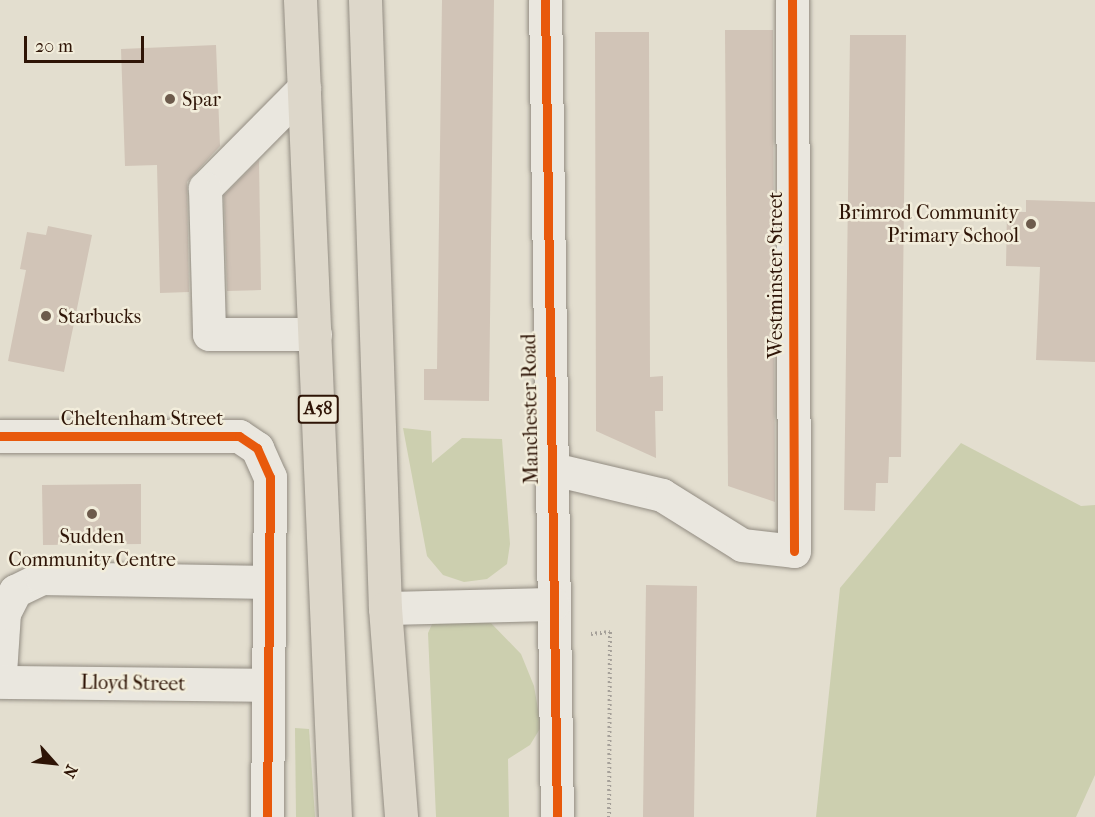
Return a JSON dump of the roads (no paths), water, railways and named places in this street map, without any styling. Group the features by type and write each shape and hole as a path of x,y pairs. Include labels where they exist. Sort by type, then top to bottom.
{"highway":[{"name":"A58","path":"300,0 335,817"},
{"path":"365,0 385,608 401,817"}],"street":[{"name":"Westminster Street","path":"549,468 662,495 742,545 795,551 792,0"},
{"name":"Manchester Road","path":"553,1 549,468 557,817"},
{"path":"304,88 205,188 209,334 315,334"},
{"name":"Cheltenham Street","path":"0,436 239,436 257,448 270,477 265,685 267,817"},
{"path":"0,673 4,613 15,591 42,578 267,582"},
{"path":"385,608 553,604"},
{"name":"Lloyd Street","path":"0,682 265,685"}],"place":[{"name":"Spar","path":"170,99"},
{"name":"Brimrod Community Primary School","path":"1031,224"},
{"name":"Starbucks","path":"46,316"},
{"name":"Sudden Community Centre","path":"92,514"}]}
